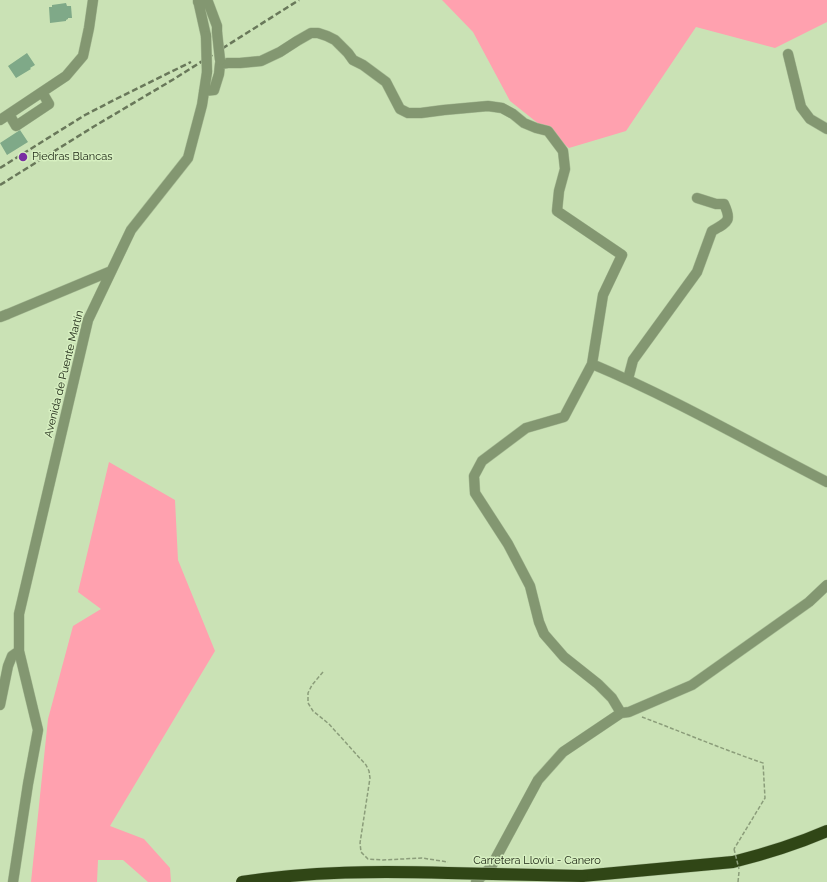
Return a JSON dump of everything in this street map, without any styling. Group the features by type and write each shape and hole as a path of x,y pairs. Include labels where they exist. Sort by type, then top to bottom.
{"highway":[{"name":"Carretera Lloviu - Canero","path":"242,882 299,875 357,872 582,876 733,862 813,838 827,831"}],"street":[{"path":"42,92 49,104 16,126 4,117 66,76 83,56 93,0"},
{"path":"198,1 208,2 217,26 220,62 219,74 214,90 204,91"},
{"name":"Avenida de Puente Martín","path":"13,882 38,730 19,651 19,614 88,320 130,230 188,158 202,105 207,72 206,36 198,1"},
{"path":"220,62 240,63 261,61 280,52 311,33 318,33 335,40 353,60 386,82 400,109 408,113 488,106 502,108 513,114 524,123 548,131 563,151 565,169 559,191 557,211 622,255 603,295 592,364 564,417 526,428 482,461 474,476 476,493 508,544 530,586 539,622 544,634 564,657 598,684 625,713"},
{"path":"788,54 801,107 810,119 827,128"},
{"path":"628,379 633,360 697,272 712,231 722,226 727,221 729,214 724,204 716,204 697,198"},
{"path":"0,322 4,316 111,271"},
{"path":"592,364 628,379 827,482"},
{"path":"476,882 491,867 538,780 563,752 625,713 692,685 809,602 827,585"},
{"path":"0,705 8,666 12,656 19,651"}],"path":[{"path":"323,672 312,685 308,693 308,703 313,711 329,724 366,765 369,771 370,778 360,843 361,852 368,859 383,860 422,858 451,863"},
{"path":"625,713 682,731 763,763 765,798 734,848 739,869 738,882"}],"shaded area":[{"path":"442,0 827,0 827,22 775,48 696,27 626,131 569,148 510,101 473,32"},
{"path":"109,462 175,500 178,560 215,651 110,826 144,839 170,868 171,882 148,882 123,860 98,860 97,882 31,882 48,719 73,626 101,609 78,592"}],"building":[{"path":"66,3 67,6 71,6 72,18 68,18 66,21 50,23 49,7 52,7 52,5"},
{"path":"27,53 35,65 16,78 8,66"},
{"path":"20,130 28,142 7,155 0,143"}],"railway":[{"path":"0,185 174,79 299,0"},
{"path":"0,168 85,115 191,62"}],"place":[{"name":"Piedras Blancas","path":"23,157"}]}
